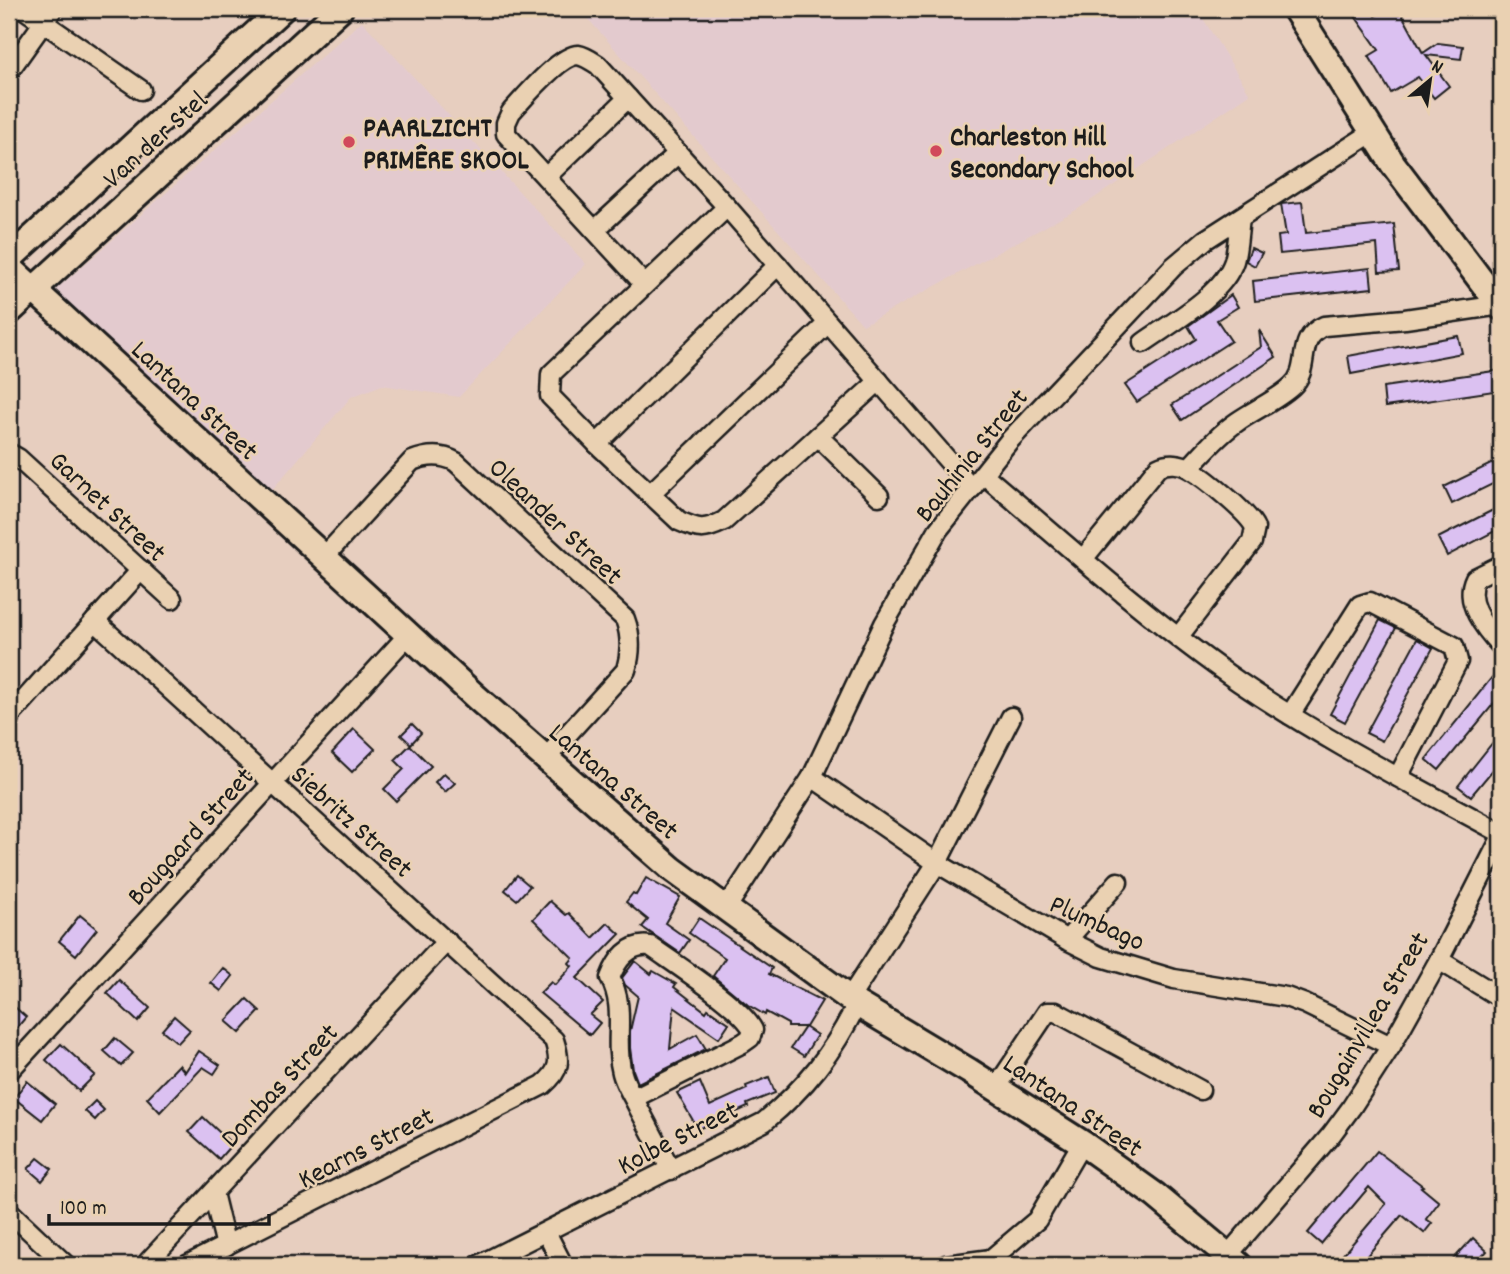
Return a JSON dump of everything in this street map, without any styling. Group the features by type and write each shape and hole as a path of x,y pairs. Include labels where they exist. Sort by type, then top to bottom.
{"street":[{"path":"24,9 48,15 141,90"},
{"name":"Van der Stel","path":"9,259 282,9"},
{"name":"Van der Stel","path":"9,312 340,9"},
{"path":"1295,9 1416,195 1501,306"},
{"path":"9,71 48,15"},
{"path":"645,284 506,134 506,123 511,112 565,59 577,55 598,65 879,381 977,481 1083,559 1121,593 1237,680 1290,715 1501,836"},
{"path":"546,177 628,99"},
{"name":"Bauhinia Street","path":"725,910 812,777 884,624 938,530 1009,441 1172,267 1205,240 1373,132"},
{"path":"595,230 678,153"},
{"path":"727,207 551,374 550,396 679,521 696,529 708,529 724,521 879,381"},
{"path":"1143,343 1211,293 1223,281 1234,260 1240,218"},
{"path":"597,444 778,265"},
{"name":"Lantana Street","path":"9,267 323,558 545,759 672,869 853,1001 1082,1143 1155,1195 1233,1260"},
{"path":"1189,468 1233,424 1292,386 1300,373 1307,340 1317,329 1324,326 1501,306"},
{"path":"650,494 828,323"},
{"path":"818,436 879,496"},
{"name":"Garnet Street","path":"9,453 18,458 172,599"},
{"name":"Oleander Street","path":"323,558 412,461 434,456 446,457 456,462 625,619 629,631 630,657 626,670 545,759"},
{"path":"1083,559 1158,467 1171,463 1189,468 1247,514 1255,528 1252,541 1179,636"},
{"path":"1501,565 1475,578 1471,588 1479,618 1501,646"},
{"path":"9,717 141,570"},
{"path":"1290,715 1360,605 1370,602 1454,646 1458,661 1398,777"},
{"name":"Siebritz Street","path":"95,621 554,1040 559,1055 559,1067"},
{"name":"Bougaard Street","path":"9,1071 408,635"},
{"name":"Kolbe Street","path":"479,1265 764,1122 790,1100 816,1072 853,1001 937,863 1011,717"},
{"name":"Plumbago","path":"812,777 937,863 1067,940 1101,957 1174,979 1286,997 1391,1046"},
{"name":"Bougainvillea Street","path":"1233,1260 1331,1135 1391,1046 1439,960 1501,836"},
{"path":"1067,940 1118,882"},
{"name":"Dombas Street","path":"148,1262 447,942"},
{"path":"634,1098 743,1043 750,1038 753,1030 748,1021 727,1003 650,946 641,944 625,953 610,978 618,991 620,1001 618,1053 622,1075 671,1170"},
{"path":"1439,960 1501,998"},
{"path":"996,1088 1047,1012 1056,1012 1200,1090"},
{"name":"Kearns Street","path":"187,1265 543,1085 553,1077 559,1067"},
{"path":"946,1265 994,1262 1037,1220 1082,1143"},
{"path":"213,1193 226,1246"},
{"path":"9,1211 66,1265"},
{"path":"546,1232 564,1265"}],"shaded area":[{"name":"Charleston Hill Secondary School","path":"579,9 1197,9 1250,94 1078,209 863,325"},
{"name":"PAARLZICHT PRIMÊRE SKOOL","path":"362,21 586,264 459,397 382,385 351,397 271,491 54,291"}],"building":[{"path":"1350,9 1370,9 1375,16 1389,9 1399,9 1423,53 1438,43 1463,46 1461,59 1426,55 1449,86 1434,98 1418,77 1391,93 1369,56 1379,50"},
{"path":"1302,202 1306,233 1394,224 1399,271 1379,272 1377,244 1280,254 1278,236 1286,235 1281,204"},
{"path":"1251,248 1262,253 1255,266 1246,261"},
{"path":"1370,268 1372,288 1255,301 1253,281"},
{"path":"1231,295 1238,307 1217,320 1231,341 1137,402 1125,385 1196,339 1188,326"},
{"path":"1259,330 1276,357 1182,420 1172,405 1261,347"},
{"path":"1458,336 1462,353 1351,374 1348,356"},
{"path":"1501,370 1501,390 1385,407 1383,387"},
{"path":"1501,459 1501,480 1452,504 1444,487"},
{"path":"1501,506 1501,528 1447,556 1438,538"},
{"path":"1380,620 1396,628 1345,722 1330,714"},
{"path":"1417,639 1433,648 1382,741 1366,733"},
{"path":"1501,666 1501,695 1439,770 1426,759"},
{"path":"412,724 421,733 411,744 401,735"},
{"path":"354,729 375,749 352,772 332,753"},
{"path":"1501,732 1501,760 1471,796 1458,786"},
{"path":"410,745 431,766 396,801 384,789 404,769 395,760"},
{"path":"444,773 455,783 445,792 435,782"},
{"path":"517,875 530,886 517,900 505,890"},
{"path":"646,878 680,897 665,923 689,940 680,953 642,927 648,920 626,902 633,893 636,895"},
{"path":"550,901 566,915 569,913 593,938 608,923 620,934 577,978 603,1002 590,1015 600,1023 590,1035 540,993 551,982 555,985 572,966 569,963 573,958 533,919"},
{"path":"80,915 97,929 76,955 59,941"},
{"path":"699,918 772,968 769,974 822,1001 806,1027 788,1027 788,1024 766,1012 765,1015 748,1005 713,976 725,958 689,933"},
{"path":"635,961 651,974 653,971 676,984 674,987 706,1012 708,1009 729,1023 719,1038 674,1007 670,1049 697,1034 706,1049 638,1083 633,1070 630,1031 638,996 625,985 622,978"},
{"path":"223,968 233,976 221,991 211,983"},
{"path":"119,980 150,1008 138,1022 107,993"},
{"path":"247,999 260,1011 240,1033 226,1021"},
{"path":"9,1002 26,1017 9,1037"},
{"path":"174,1016 190,1030 178,1043 162,1030"},
{"path":"805,1027 817,1035 804,1056 791,1048"},
{"path":"115,1038 133,1053 121,1066 104,1051"},
{"path":"61,1044 95,1075 79,1091 46,1060"},
{"path":"199,1051 220,1065 214,1074 203,1067 160,1112 147,1098 179,1065 185,1072"},
{"path":"769,1077 775,1093 698,1129 677,1093 700,1082 710,1106"},
{"path":"27,1081 55,1104 42,1120 14,1098"},
{"path":"95,1101 104,1110 95,1120 85,1111"},
{"path":"203,1117 232,1144 219,1159 189,1132"},
{"path":"1377,1151 1423,1186 1421,1187 1439,1202 1426,1219 1432,1223 1424,1233 1402,1215 1359,1265 1334,1265 1386,1204 1369,1187 1321,1244 1308,1233"},
{"path":"38,1158 52,1169 42,1181 28,1169"},
{"path":"1473,1238 1487,1251 1474,1265 1448,1265"}],"place":[{"name":"PAARLZICHT PRIMÊRE SKOOL","path":"349,142"},
{"name":"Charleston Hill Secondary School","path":"936,151"}]}
